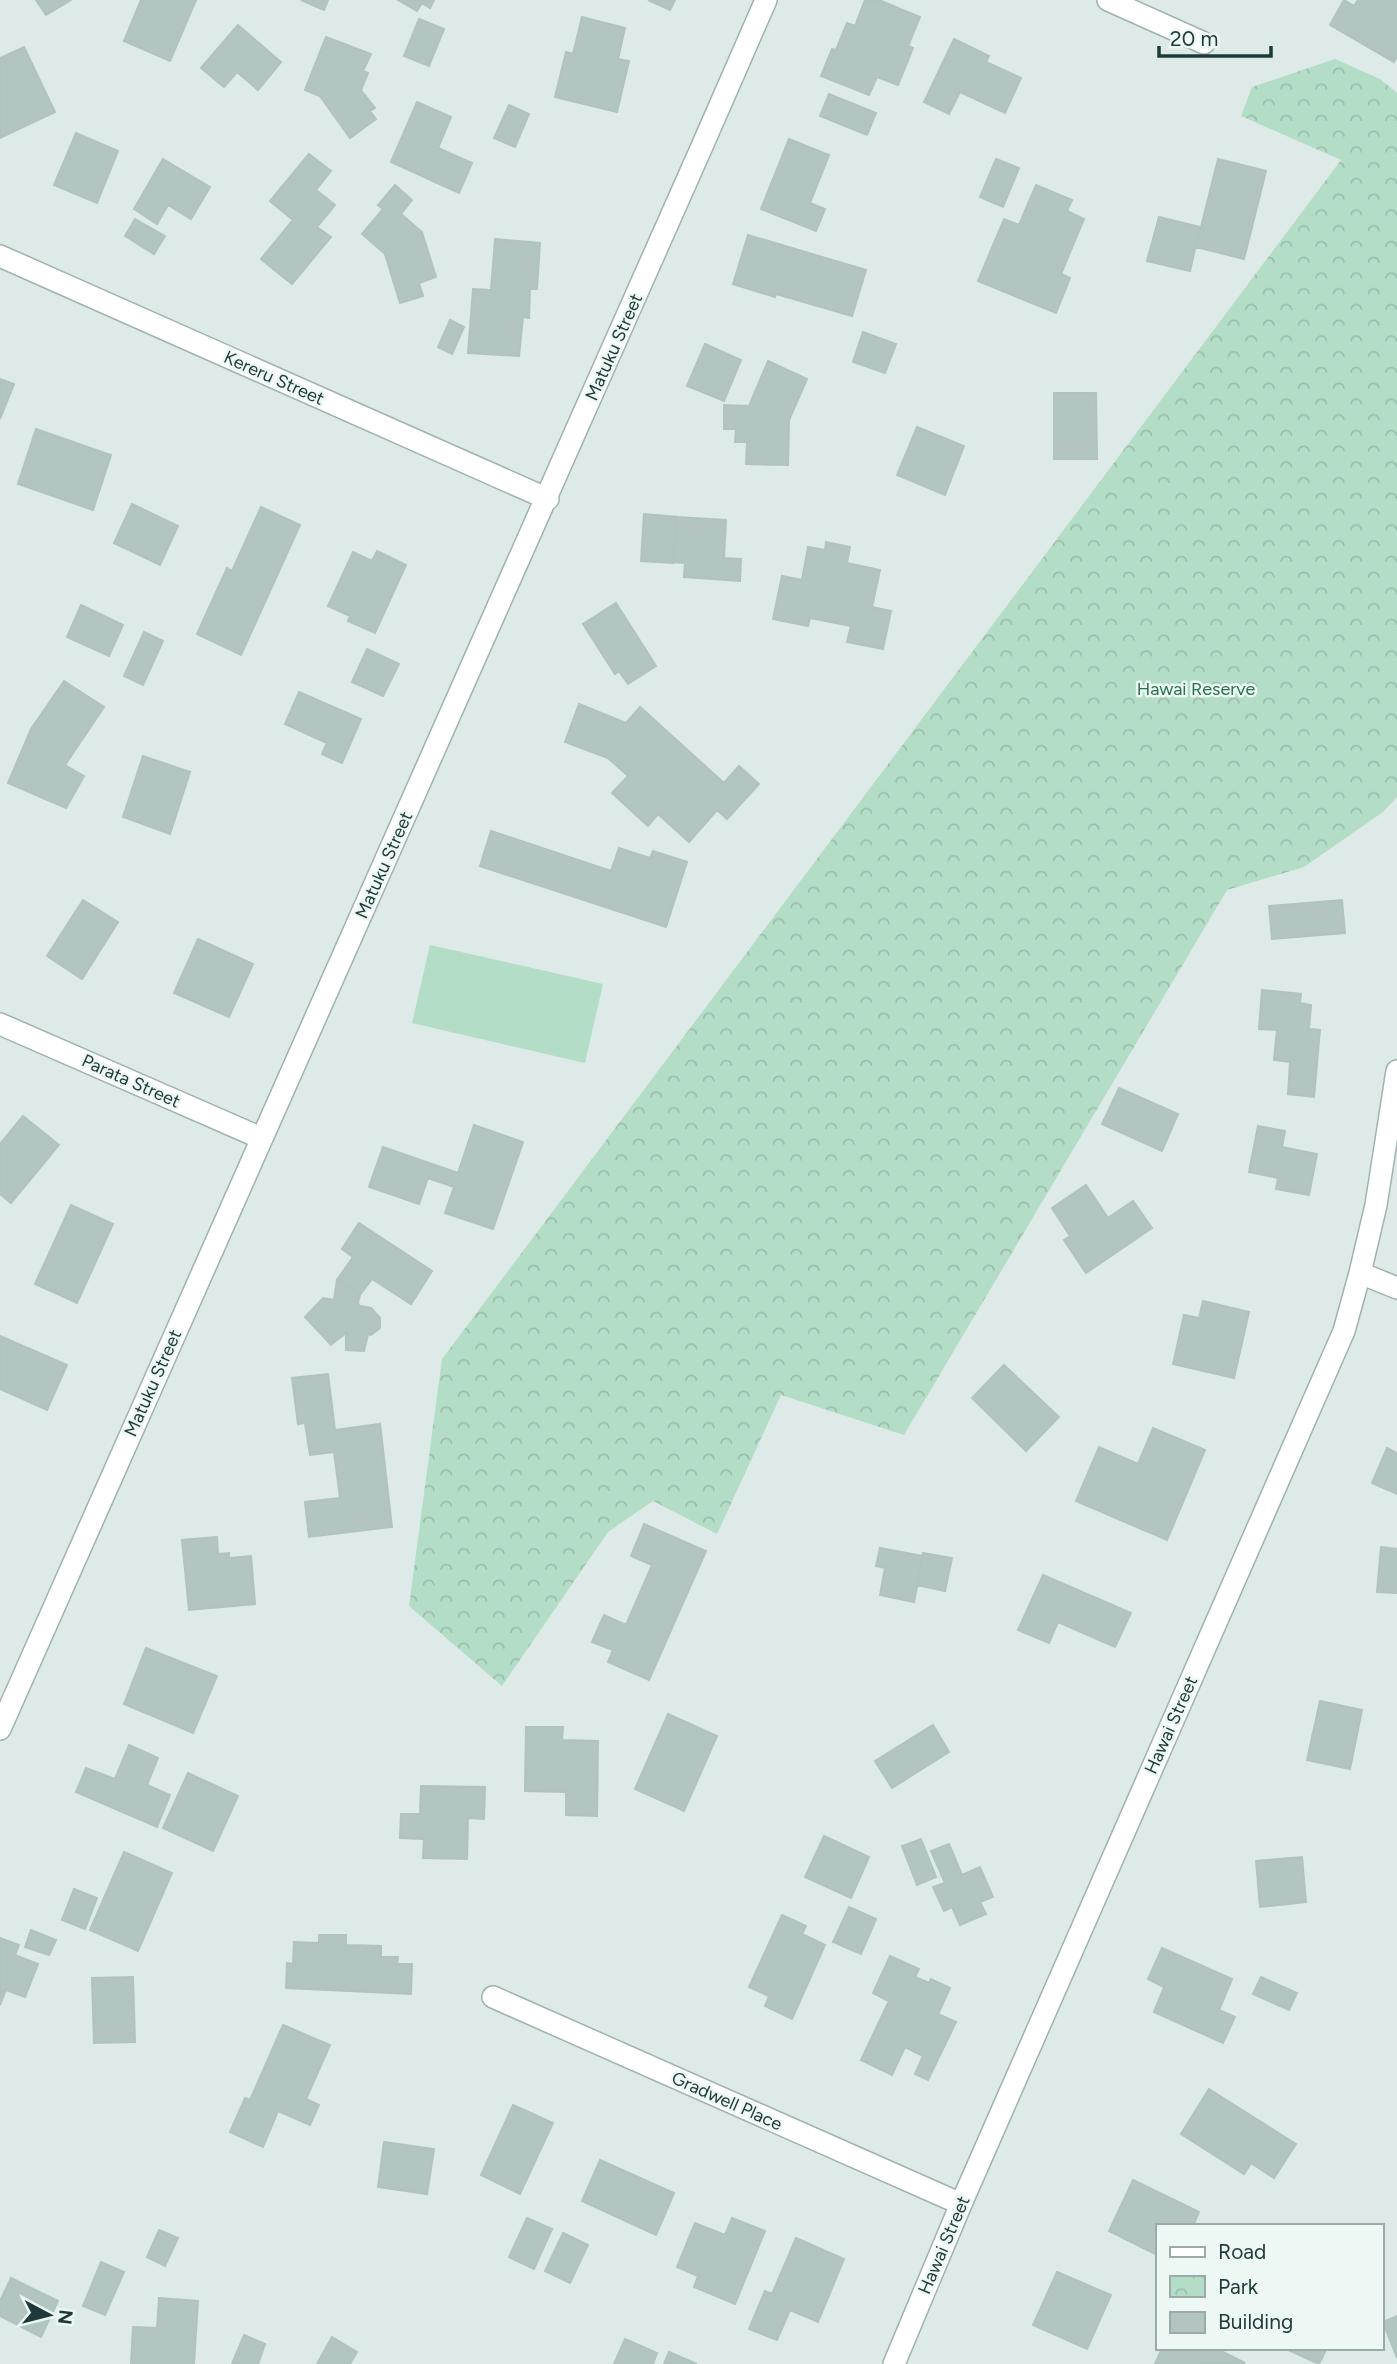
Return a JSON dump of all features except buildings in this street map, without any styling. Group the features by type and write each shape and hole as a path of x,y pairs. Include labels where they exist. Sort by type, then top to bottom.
{"street":[{"name":"Matuku Street","path":"0,1729 261,1138 548,499 766,0"},
{"path":"1108,0 1204,43"},
{"name":"Kereru Street","path":"0,256 548,499"},
{"name":"Parata Street","path":"0,1024 261,1138"},
{"name":"Hawai Street","path":"894,2364 961,2204 1344,1331 1376,1205 1397,1071"},
{"path":"1360,1273 1397,1288"},
{"name":"Gradwell Place","path":"493,1997 961,2204"}],"green space":[{"name":"Hawai Reserve","path":"1335,59 1380,79 1397,93 1397,797 1383,812 1304,867 1227,890 904,1435 781,1395 717,1534 653,1501 608,1532 502,1686 409,1606 442,1359 1341,160 1241,116 1252,87"},
{"path":"430,945 603,984 585,1063 412,1023"}]}
